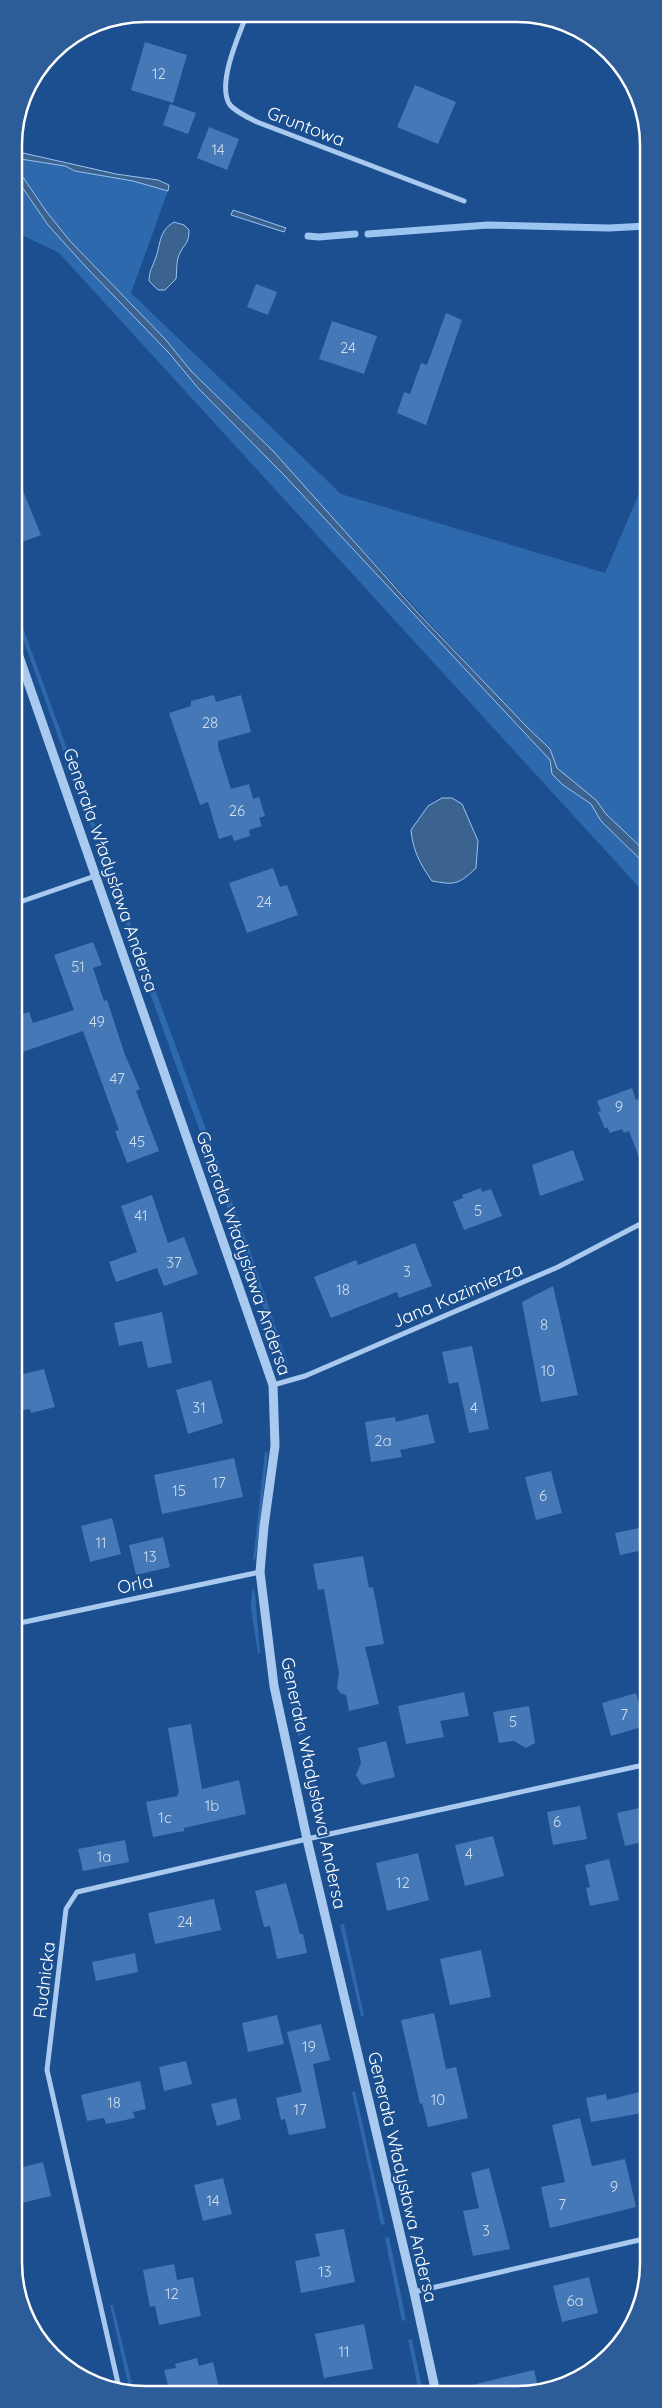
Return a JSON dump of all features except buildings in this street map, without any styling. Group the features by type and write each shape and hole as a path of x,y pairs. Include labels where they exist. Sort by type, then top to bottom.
{"street":[{"name":"Gruntowa","path":"244,23 227,74 225,90 230,105 257,122 464,201"},
{"name":"Generała Władysława Andersa","path":"23,667 273,1385 275,1446 260,1572 274,1686 306,1838 414,2292 434,2386"},
{"path":"23,901 95,876"},
{"name":"Jana Kazimierza","path":"273,1385 305,1376 558,1267 639,1224"},
{"name":"Orla","path":"22,1622 260,1572"},
{"name":"Rudnicka","path":"118,2382 48,2070 66,1909 77,1892 306,1838 639,1766"},
{"path":"414,2292 639,2240"}],"shaded area":[{"path":"23,153 116,174 158,180 169,185 168,191 133,181 75,171 65,166 23,159"},
{"path":"23,159 65,166 75,171 133,181 168,191 131,293 341,494 605,573 640,492 640,846 606,814 596,800 557,768 550,749 514,714 241,419 191,371 165,339 70,241 46,211 23,177"},
{"path":"23,177 46,211 70,241 165,339 191,371 273,451 418,613 550,749 557,768 596,800 606,814 640,846 640,859 601,821 591,804 563,785 552,774 550,760 283,474 199,389 169,353 48,225 23,188"},
{"path":"23,188 48,225 86,267 169,353 199,389 283,474 550,760 549,764 563,785 591,804 601,821 640,859 640,888 59,253 23,235"},
{"path":"233,210 286,228 284,232 231,215"},
{"path":"174,222 184,225 189,230 188,239 178,257 176,279 165,290 158,290 149,281 150,274 163,233"},
{"path":"23,627 75,771 71,772 23,638"},
{"path":"82,788 140,950 136,951 78,790"},
{"path":"442,798 452,798 462,804 478,841 476,868 460,881 451,883 432,881 418,857 413,844 411,830 428,806"},
{"path":"147,967 250,1251 288,1364 282,1359 142,971"},
{"path":"265,1452 268,1453 256,1557 253,1562"},
{"path":"252,1588 255,1593 260,1653 258,1654 251,1608"},
{"path":"289,1663 303,1734 298,1736 284,1664"},
{"path":"310,1763 323,1823 316,1818 305,1765"},
{"path":"344,1924 364,2016 361,2016 340,1925"},
{"path":"355,2091 385,2224 381,2225 352,2092"},
{"path":"389,2237 406,2320 402,2321 385,2238"},
{"path":"110,2305 113,2305 132,2384 128,2384"},
{"path":"412,2339 422,2386 418,2386 408,2340"}],"waterway":[{"path":"368,234 488,225 609,228 640,226"},
{"path":"308,236 355,234"}]}
